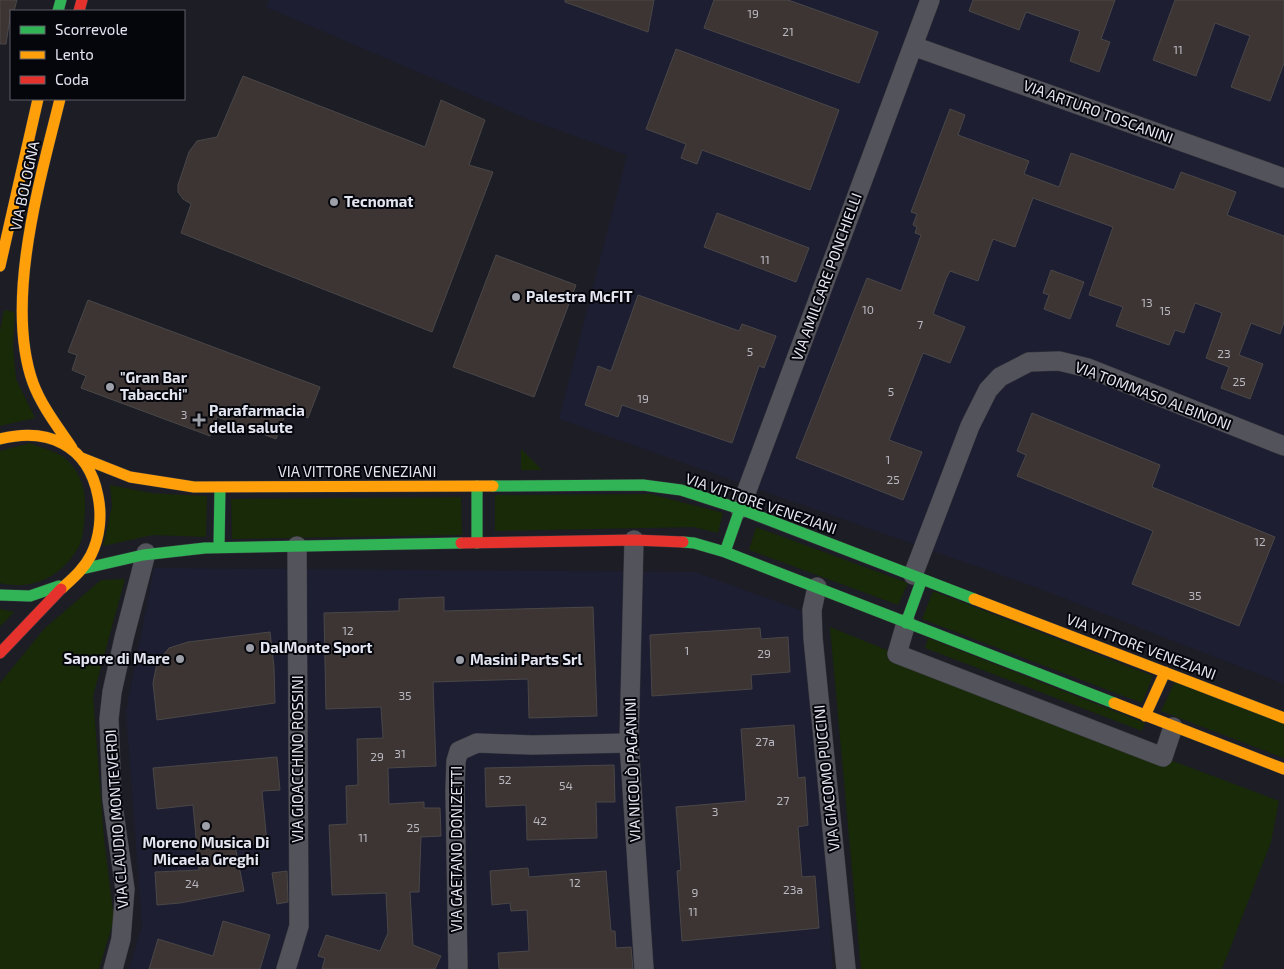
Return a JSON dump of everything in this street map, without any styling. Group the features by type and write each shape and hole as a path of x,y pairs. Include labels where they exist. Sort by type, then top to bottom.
{"main road":[{"name":"VIA BOLOGNA","path":"24,310 4,273 38,100"},
{"name":"VIA BOLOGNA","path":"0,653 82,569 94,547 100,523 100,502 94,481 82,458 72,448 47,410 30,373 27,351 24,310 29,242 60,100"},
{"name":"VIA BOLOGNA","path":"0,438 14,434 34,434 50,437 72,448"},
{"name":"VIA VITTORE VENEZIANI","path":"82,458 130,477 194,487 656,486 690,492 740,509 1284,718"},
{"path":"477,486 477,543"},
{"path":"219,548 220,488"},
{"path":"725,552 740,509"},
{"path":"82,569 114,559 146,553 219,548 634,540 694,543 725,552 1284,769"},
{"path":"906,622 918,577"},
{"name":"VIA BOLOGNA","path":"0,594 19,598 30,597 68,582"},
{"path":"1145,716 1165,672"}],"street":[{"name":"VIA AMILCARE PONCHIELLI","path":"740,509 930,0"},
{"name":"VIA ARTURO TOSCANINI","path":"913,46 1284,178"},
{"name":"VIA TOMMASO ALBINONI","path":"918,577 979,404 1000,377 1029,362 1059,361 1088,368 1284,446"},
{"name":"VIA NICOLÒ PAGANINI","path":"634,540 629,743 644,969"},
{"name":"VIA GIOACCHINO ROSSINI","path":"286,969 299,926 297,546"},
{"name":"VIA CLAUDIO MONTEVERDI","path":"113,969 121,939 125,889 112,799 109,719 112,692 124,638 146,553"},
{"name":"VIA GIACOMO PUCCINI","path":"816,588 812,610 812,638 846,969"},
{"path":"906,622 897,654 1163,757 1173,727"},
{"name":"VIA GAETANO DONIZETTI","path":"458,969 455,790 456,761 459,750 477,743 532,745 629,743"}],"shaded area":[{"path":"269,0 1284,0 1284,684 1035,587 559,419 627,155 525,118 266,7"},
{"path":"154,568 695,572 808,613 833,969 129,969 142,925 126,711"}],"green space":[{"path":"4,310 15,312 13,346 16,379 35,418 0,426 0,331"},
{"path":"30,443 65,458 77,472 85,497 83,535 78,548 71,558 54,574 34,583 23,585 0,583 0,451"},
{"path":"521,449 542,470 521,470"},
{"path":"110,485 151,493 207,496 206,537 153,535 103,546 112,506"},
{"path":"651,494 723,513 718,533 694,527 495,531 495,495"},
{"path":"461,497 462,535 232,539 231,499"},
{"path":"756,527 908,583 898,605 749,550"},
{"path":"125,579 93,696 104,839 114,919 99,969 0,969 0,683 45,628 101,580"},
{"path":"933,591 1153,676 1142,703 922,619"},
{"path":"0,609 14,612 0,627"},
{"path":"830,627 1008,699 1279,801 1271,842 1222,969 861,969"},
{"path":"928,638 1145,723 1142,731 925,648"},
{"path":"1175,681 1284,724 1284,758 1161,711"}],"building":[{"path":"0,0 17,0 14,10 10,10 6,44 0,44"},
{"path":"565,0 654,0 648,32 565,2"},
{"path":"714,0 788,0 878,32 859,83 704,28"},
{"path":"973,0 1115,0 1101,39 1110,42 1099,72 1070,61 1080,31 1026,12 1019,30 969,11"},
{"path":"1175,0 1284,0 1284,63 1270,101 1231,87 1250,36 1215,23 1196,76 1153,60"},
{"path":"676,49 839,110 810,190 702,150 697,164 681,158 686,144 646,129"},
{"name":"Tecnomat","path":"243,76 425,147 441,100 485,120 469,165 493,172 432,332 181,233 191,204 183,199 178,192 178,185 189,152 197,141 217,137"},
{"path":"950,109 965,115 958,135 1029,161 1024,174 1059,187 1071,153 1174,190 1181,172 1236,192 1227,215 1284,236 1284,322 1280,334 1251,323 1239,355 1263,364 1250,399 1221,388 1229,367 1206,358 1222,313 1195,303 1184,333 1175,330 1169,345 1116,326 1123,307 1089,295 1113,227 1033,198 1015,247 993,239 978,281 950,271 946,279 933,314 965,327 950,363 923,353 889,440 922,452 903,500 796,458 867,278 901,291 921,235 915,233 917,227 913,225 917,214 911,212"},
{"path":"717,213 809,248 796,282 704,247"},
{"path":"496,255 576,285 534,397 453,367"},
{"path":"1051,270 1084,282 1070,319 1044,309 1049,295 1043,293"},
{"path":"638,295 739,331 742,324 776,336 764,368 759,366 732,443 622,405 618,417 585,405 598,366 611,371"},
{"path":"88,300 320,387 308,418 287,410 276,439 217,417 210,436 81,388 86,376 72,370 77,355 68,352"},
{"path":"1032,413 1160,465 1152,487 1275,537 1239,626 1132,584 1153,531 1017,476 1026,455 1017,451"},
{"path":"444,597 444,611 593,607 597,716 529,718 528,679 433,682 436,766 388,768 389,804 424,802 424,808 440,808 441,836 421,837 419,892 410,892 413,945 441,956 435,969 322,969 325,958 318,956 326,935 380,951 388,933 386,893 332,895 329,825 347,824 346,786 358,785 357,739 383,738 381,707 326,709 324,613 399,611 399,599"},
{"path":"760,628 761,639 788,637 790,672 751,675 752,689 652,696 650,635"},
{"path":"270,632 274,667 275,703 157,720 153,683 157,663 169,648 188,642"},
{"path":"794,725 798,778 805,777 808,825 798,827 802,877 815,876 819,928 682,941 677,871 681,870 676,807 746,801 741,729"},
{"path":"277,757 280,790 262,791 267,843 235,846 244,891 180,903 157,905 155,872 199,870 193,805 157,809 153,768"},
{"path":"614,765 615,802 596,802 597,838 527,840 526,805 486,807 485,768"},
{"path":"528,868 529,877 606,871 611,931 615,931 616,948 631,947 633,969 499,969 498,953 529,951 527,910 511,911 510,903 492,905 490,871"},
{"path":"287,871 288,902 277,904 272,873"},
{"path":"223,921 270,935 260,969 149,969 158,939 213,956"}],"traffic: fast":[{"path":"58,10 61,0"},
{"path":"493,486 643,485 681,490 740,509 974,599"},
{"path":"477,486 477,543"},
{"path":"219,547 220,488"},
{"path":"725,552 740,509"},
{"path":"683,542 694,543 725,552 1114,703"},
{"path":"82,569 143,555 205,548 461,543"},
{"path":"906,623 922,579"},
{"path":"0,595 30,596 59,586"}],"traffic: slow":[{"path":"0,266 38,100"},
{"path":"60,100 43,166 28,241 22,316 25,351 33,383 46,409 72,448"},
{"path":"0,439 18,436 49,438 75,452 93,478 100,511 96,541 85,565 61,589"},
{"path":"82,458 130,477 194,487 493,486"},
{"path":"974,599 1284,718"},
{"path":"1145,716 1165,672"},
{"path":"1114,703 1284,769"}],"traffic: jam":[{"path":"79,10 82,0"},
{"path":"461,543 634,540 683,542"},
{"path":"0,653 61,589"}],"place":[{"name":"Tecnomat","path":"334,202"},
{"name":"Palestra McFIT","path":"516,297"},
{"name":"\"Gran Bar Tabacchi\"","path":"110,387"},
{"name":"Parafarmacia della salute","path":"199,420"},
{"name":"DalMonte Sport","path":"250,648"},
{"name":"Sapore di Mare","path":"180,659"},
{"name":"Masini Parts Srl","path":"460,660"},
{"name":"Moreno Musica Di Micaela Greghi","path":"206,826"}]}
